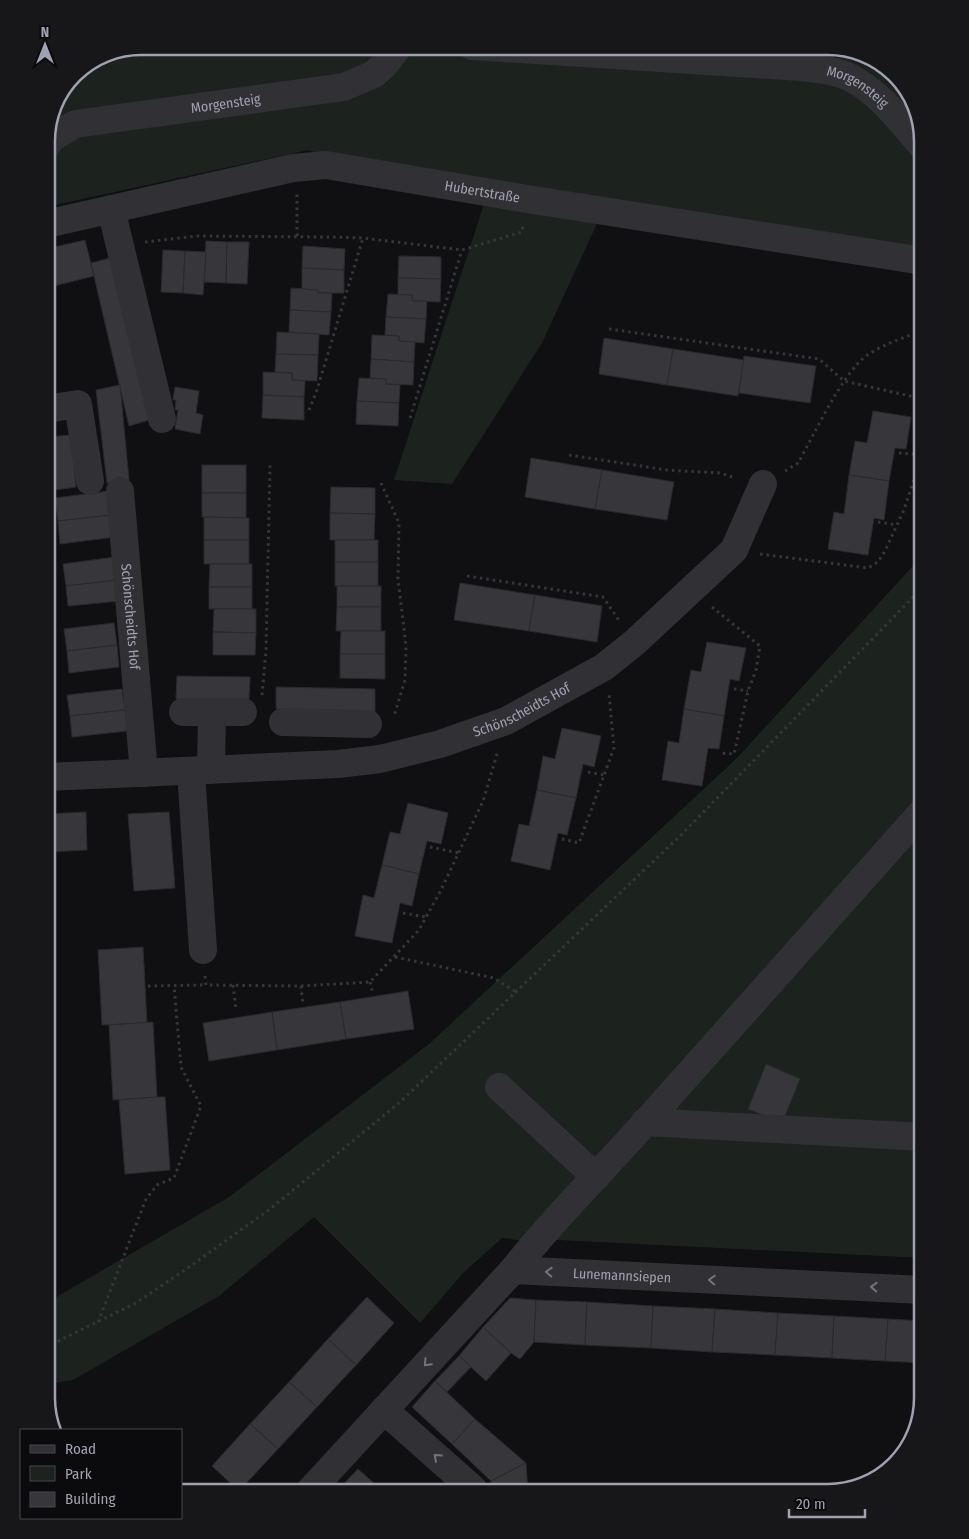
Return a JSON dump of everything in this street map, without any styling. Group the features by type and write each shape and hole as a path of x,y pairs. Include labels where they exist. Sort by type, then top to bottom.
{"street":[{"name":"Morgensteig","path":"55,136 75,124 344,87 374,74 392,55"},
{"name":"Morgensteig","path":"613,55 826,70 850,77 879,97 914,137"},
{"name":"Hubertstraße","path":"55,222 293,168 326,165 527,199 914,260"},
{"path":"111,209 162,419"},
{"path":"55,408 78,404 90,481"},
{"name":"Schönscheidts Hof","path":"55,777 328,765 380,759 440,744 506,721 604,667 693,590 734,550 763,484"},
{"name":"Schönscheidts Hof","path":"120,491 144,773"},
{"path":"183,712 212,712 252,708"},
{"path":"203,950 201,771 212,712"},
{"path":"283,722 368,724"},
{"path":"328,723 328,765"},
{"path":"316,1484 514,1270 538,1239 596,1177 914,822"},
{"path":"499,1087 596,1177"},
{"path":"645,1122 914,1135"},
{"name":"Lunemannsiepen","path":"514,1270 914,1290"},
{"path":"384,1410 465,1484"}],"path":[{"path":"293,168 297,189 297,236"},
{"path":"120,245 198,236 297,236 363,238 462,250 522,232 527,199"},
{"path":"309,410 316,393 363,238"},
{"path":"410,418 462,250"},
{"path":"609,329 819,359 844,381 914,397"},
{"path":"569,455 667,470 720,474 763,484 798,463 844,381 865,356 914,334"},
{"path":"899,453 914,454"},
{"path":"252,708 266,650 270,465"},
{"path":"734,550 868,568 878,562 886,551 904,510 914,479"},
{"path":"380,759 405,680 407,663 399,601 399,524 381,483"},
{"path":"878,522 897,525"},
{"path":"467,576 603,597 634,643"},
{"path":"693,590 760,646 756,670 748,691 734,754 719,753"},
{"path":"55,1343 136,1303 192,1265 270,1209 399,1102 681,835 914,596"},
{"path":"562,840 579,843 614,748 604,667"},
{"path":"734,689 748,691"},
{"path":"148,986 301,986 370,982 419,930 442,890 482,800 506,721"},
{"path":"588,772 604,775"},
{"path":"430,847 459,854"},
{"path":"403,913 426,917"},
{"path":"203,950 206,985"},
{"path":"394,957 494,978 516,992"},
{"path":"370,982 373,994"},
{"path":"233,985 236,1009"},
{"path":"98,1322 146,1199 156,1185 174,1178 201,1106 181,1066 174,986"},
{"path":"301,986 303,1005"}],"green space":[{"path":"141,55 834,55 856,60 876,69 893,84 905,103 911,119 913,134 825,71 914,143 914,256 335,159 308,150 55,205 55,135 64,103 84,76 108,62 124,57"},
{"path":"486,198 601,215 542,343 452,484 394,480"},
{"path":"914,565 914,1258 538,1239 524,1241 502,1238 464,1272 420,1323 314,1217 219,1296 73,1380 55,1383 55,1298 229,1197 429,1044 736,759"}],"building":[{"path":"85,240 94,276 55,286 55,247"},
{"path":"206,241 227,242 226,283 204,282"},
{"path":"227,242 249,242 247,284 226,283"},
{"path":"303,246 345,249 344,270 302,268"},
{"path":"163,250 185,251 183,293 161,292"},
{"path":"185,251 206,252 203,295 183,293"},
{"path":"399,256 441,257 441,279 398,278"},
{"path":"110,258 149,420 129,426 91,263"},
{"path":"302,268 344,270 344,293 318,293 318,290 302,289"},
{"path":"398,278 441,279 440,302 412,301 412,295 398,295"},
{"path":"291,288 318,290 318,293 332,293 331,312 290,310"},
{"path":"388,294 412,295 412,301 427,301 426,319 386,317"},
{"path":"290,310 331,312 329,335 289,332"},
{"path":"386,317 426,319 424,343 399,341 399,336 385,335"},
{"path":"277,332 319,334 318,355 276,354"},
{"path":"372,335 399,336 399,341 415,342 414,362 371,359"},
{"path":"604,338 673,349 667,385 599,374"},
{"path":"673,349 744,360 738,396 667,385"},
{"path":"276,354 318,355 317,381 292,380 292,373 275,372"},
{"path":"744,356 816,366 810,403 739,393"},
{"path":"371,359 414,362 413,385 386,384 386,379 370,378"},
{"path":"263,372 292,373 292,380 305,381 304,397 263,395"},
{"path":"359,378 386,379 386,384 400,385 399,403 357,401"},
{"path":"120,385 129,480 107,483 96,390"},
{"path":"175,387 199,391 196,413 203,415 200,434 175,429 178,410 175,410 176,400 173,400"},
{"path":"263,395 304,397 304,420 262,418"},
{"path":"357,401 399,403 398,426 356,424"},
{"path":"873,411 911,417 906,449 895,448 889,481 849,475 855,441 867,443"},
{"path":"71,435 76,487 55,490 55,436"},
{"path":"531,458 602,470 595,509 525,497"},
{"path":"202,465 246,465 246,493 202,493"},
{"path":"602,470 674,482 667,520 595,509"},
{"path":"849,475 889,481 884,520 874,518 868,555 828,549 834,512 844,514"},
{"path":"331,487 375,488 375,514 330,513"},
{"path":"109,491 112,515 58,521 55,498"},
{"path":"202,493 246,493 246,518 202,517"},
{"path":"330,513 375,514 374,540 330,540"},
{"path":"112,515 115,537 60,544 58,521"},
{"path":"204,517 249,518 249,540 204,540"},
{"path":"204,540 249,540 249,564 204,564"},
{"path":"335,540 378,540 378,562 335,562"},
{"path":"115,557 118,580 66,586 63,564"},
{"path":"335,562 378,562 378,586 335,586"},
{"path":"210,564 252,564 252,587 209,587"},
{"path":"118,580 120,601 68,606 66,586"},
{"path":"460,583 535,595 529,631 454,620"},
{"path":"337,586 381,586 381,607 337,607"},
{"path":"209,587 252,587 252,609 209,609"},
{"path":"535,595 602,606 597,642 529,631"},
{"path":"337,607 381,607 381,631 336,631"},
{"path":"214,609 256,609 256,633 213,632"},
{"path":"114,623 117,645 67,651 64,629"},
{"path":"341,631 385,631 385,654 340,654"},
{"path":"213,632 256,633 255,655 213,655"},
{"path":"707,642 746,648 739,681 730,679 724,716 684,709 691,670 701,672"},
{"path":"117,645 119,667 69,673 67,651"},
{"path":"340,654 385,654 385,679 340,678"},
{"path":"177,676 250,677 249,699 176,699"},
{"path":"276,687 375,689 375,712 276,709"},
{"path":"122,689 125,710 70,716 67,695"},
{"path":"684,709 724,716 719,749 708,748 702,786 662,780 668,741 679,743"},
{"path":"125,710 127,731 72,737 70,716"},
{"path":"562,728 601,736 594,767 583,764 576,798 537,790 543,756 555,759"},
{"path":"537,790 576,798 567,835 558,833 550,870 511,861 519,824 529,826"},
{"path":"408,803 448,813 441,844 427,841 419,874 382,865 390,832 400,834"},
{"path":"86,812 87,850 55,852 55,814"},
{"path":"169,812 175,888 134,891 128,814"},
{"path":"382,865 419,874 412,906 400,903 392,943 355,936 363,895 374,898"},
{"path":"143,947 147,1023 102,1025 98,950"},
{"path":"408,991 414,1029 346,1039 340,1002"},
{"path":"340,1002 346,1039 277,1050 272,1012"},
{"path":"272,1012 277,1050 209,1061 203,1023"},
{"path":"153,1022 157,1097 113,1100 109,1025"},
{"path":"766,1064 800,1079 782,1123 748,1109"},
{"path":"165,1097 170,1170 125,1174 119,1100"},
{"path":"367,1297 394,1323 356,1365 328,1339"},
{"path":"510,1298 536,1300 534,1342 520,1359 483,1327"},
{"path":"536,1300 587,1302 585,1345 534,1342"},
{"path":"587,1302 653,1306 651,1348 585,1345"},
{"path":"653,1306 715,1309 712,1352 651,1348"},
{"path":"715,1309 778,1313 775,1355 712,1352"},
{"path":"778,1313 834,1316 832,1358 775,1355"},
{"path":"834,1316 888,1319 885,1361 832,1358"},
{"path":"888,1319 914,1320 914,1363 885,1361"},
{"path":"483,1327 511,1353 486,1381 459,1356"},
{"path":"328,1339 356,1365 317,1407 289,1382"},
{"path":"459,1356 471,1367 447,1392 435,1381"},
{"path":"435,1381 475,1419 452,1444 412,1407"},
{"path":"289,1382 317,1407 278,1449 250,1424"},
{"path":"475,1419 526,1463 491,1481 452,1444"},
{"path":"250,1424 278,1449 246,1484 231,1484 212,1466"},
{"path":"526,1463 527,1484 491,1484 491,1481"},
{"path":"358,1469 375,1484 344,1484"}]}
